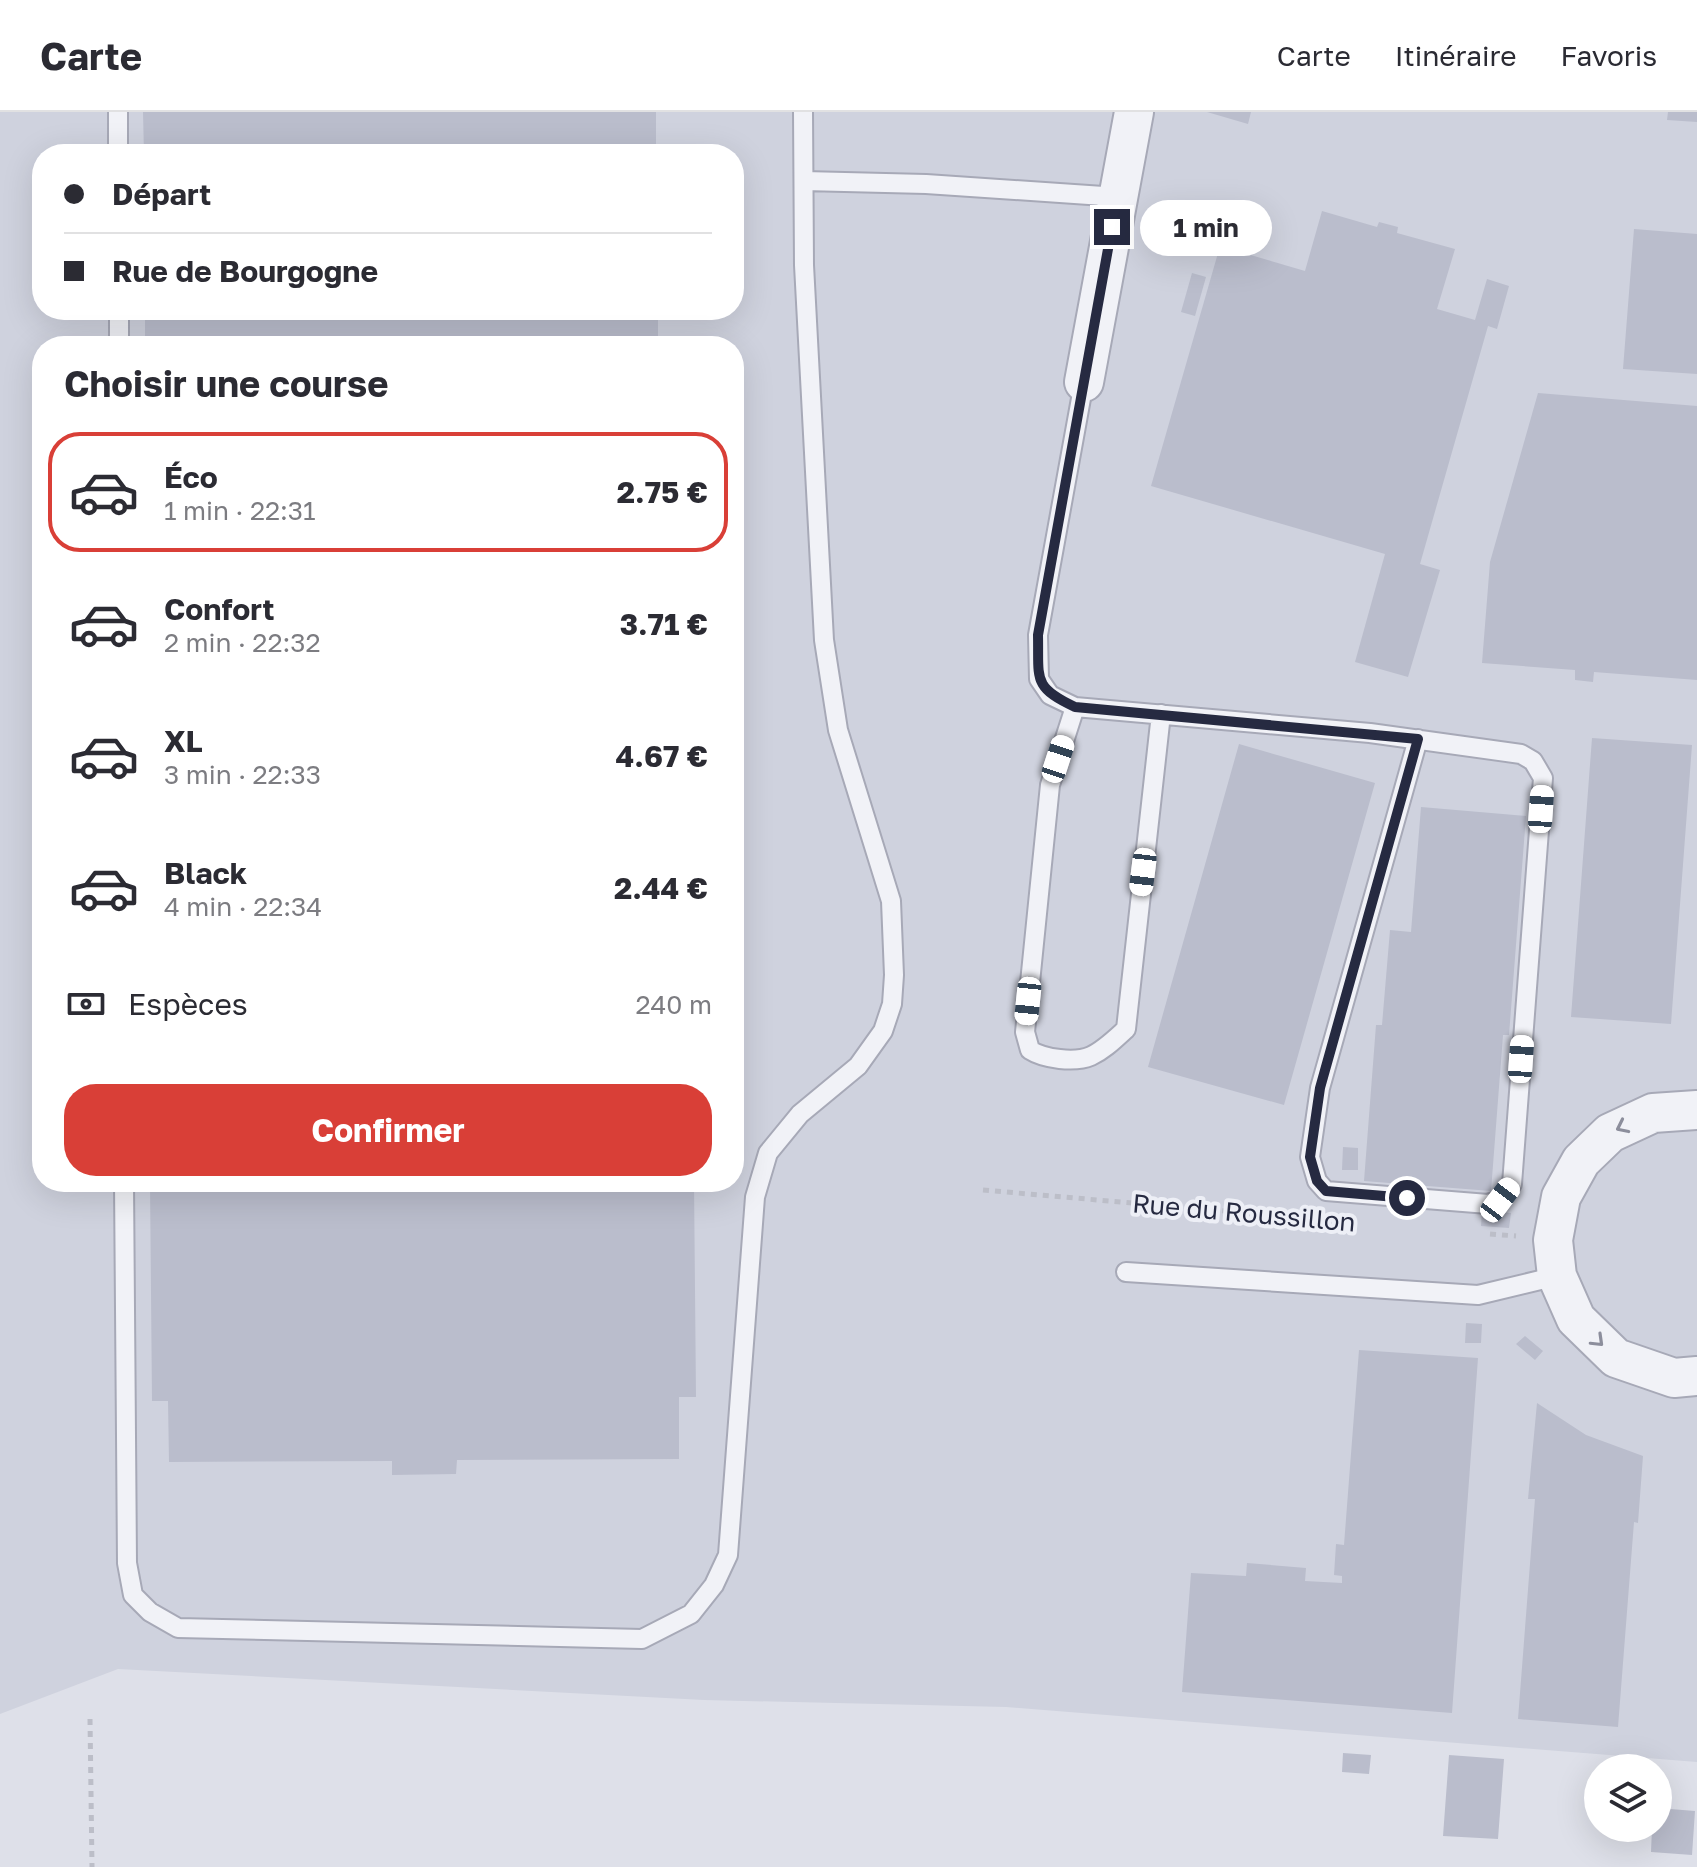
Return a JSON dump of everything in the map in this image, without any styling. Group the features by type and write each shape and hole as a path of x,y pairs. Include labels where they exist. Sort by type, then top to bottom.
{"street":[{"path":"1084,382 1134,112"},
{"path":"1697,1110 1653,1113 1610,1133 1581,1161 1561,1197 1555,1258 1576,1319 1616,1358 1674,1378 1697,1376"}],"lane":[{"path":"118,112 118,144"},
{"path":"124,1192 127,1563 133,1595 150,1612 178,1628 642,1639 691,1614 714,1585 728,1555 755,1197 759,1182 768,1153 800,1114 858,1066 883,1031 892,1004 894,975 891,901 838,730 824,640 804,265 803,112"},
{"path":"804,181 926,184 1118,197"},
{"path":"1084,382 1038,635 1039,679 1050,695 1075,707 1418,739 1521,754 1533,761 1543,778 1512,1184 1500,1200 1488,1204 1326,1191 1317,1181 1310,1157 1320,1088 1418,739"},
{"path":"1075,707 1050,785 1025,1032 1030,1050 1043,1058 1088,1058 1126,1029 1161,714"},
{"path":"1126,1272 1478,1295 1555,1258"}],"path":[{"name":"Rue du Roussillon","path":"983,1190 1331,1220"},
{"path":"1489,1234 1555,1258"},
{"path":"90,1719 92,1867"}],"shaded area":[{"path":"0,112 1697,112 1697,1762 1672,1760 1672,1754 1596,1754 1006,1707 704,1700 118,1669 0,1714"}],"building":[{"path":"143,112 656,112 656,144 144,144"},
{"path":"1207,112 1251,112 1248,124"},
{"path":"1668,112 1697,112 1697,122 1667,120"},
{"path":"1322,211 1377,227 1379,222 1398,227 1397,233 1455,249 1437,309 1475,320 1487,279 1509,286 1497,329 1488,326 1420,564 1440,570 1408,677 1355,662 1385,554 1151,486 1220,246 1305,271"},
{"path":"1634,229 1697,234 1697,374 1623,369"},
{"path":"1192,273 1206,277 1195,316 1181,312"},
{"path":"145,320 658,320 658,336 145,336"},
{"path":"1538,393 1697,406 1697,680 1594,672 1593,682 1575,680 1575,670 1482,663 1490,562"},
{"path":"1592,738 1692,745 1671,1024 1571,1017"},
{"path":"1239,744 1375,783 1284,1105 1148,1067"},
{"path":"1421,807 1526,816 1509,1035 1503,1035 1491,1191 1364,1181 1376,1025 1382,1025 1390,930 1411,932"},
{"path":"1343,1147 1358,1148 1358,1170 1342,1170"},
{"path":"150,1192 694,1192 696,1397 679,1397 679,1459 457,1460 456,1474 392,1475 392,1461 169,1462 168,1401 152,1401"},
{"path":"1482,1211 1511,1213 1509,1228 1481,1226"},
{"path":"1466,1323 1482,1324 1481,1343 1465,1343"},
{"path":"1525,1336 1543,1351 1535,1360 1516,1344"},
{"path":"1359,1350 1478,1358 1452,1713 1182,1692 1191,1573 1246,1576 1247,1563 1306,1568 1305,1581 1342,1583 1342,1576 1334,1575 1336,1544 1344,1545"},
{"path":"1537,1403 1586,1435 1643,1456 1638,1523 1634,1522 1618,1727 1518,1719 1535,1499 1528,1499"},
{"path":"1343,1753 1371,1755 1369,1774 1342,1772"},
{"path":"1449,1755 1504,1759 1498,1839 1443,1836"},
{"path":"1672,1809 1695,1811 1692,1855 1651,1852 1651,1842 1672,1842"}],"route":[{"path":"1112,227 1038,635 1039,679 1050,695 1075,707 1418,739 1320,1088 1310,1157 1317,1181 1326,1191 1407,1198"}]}
